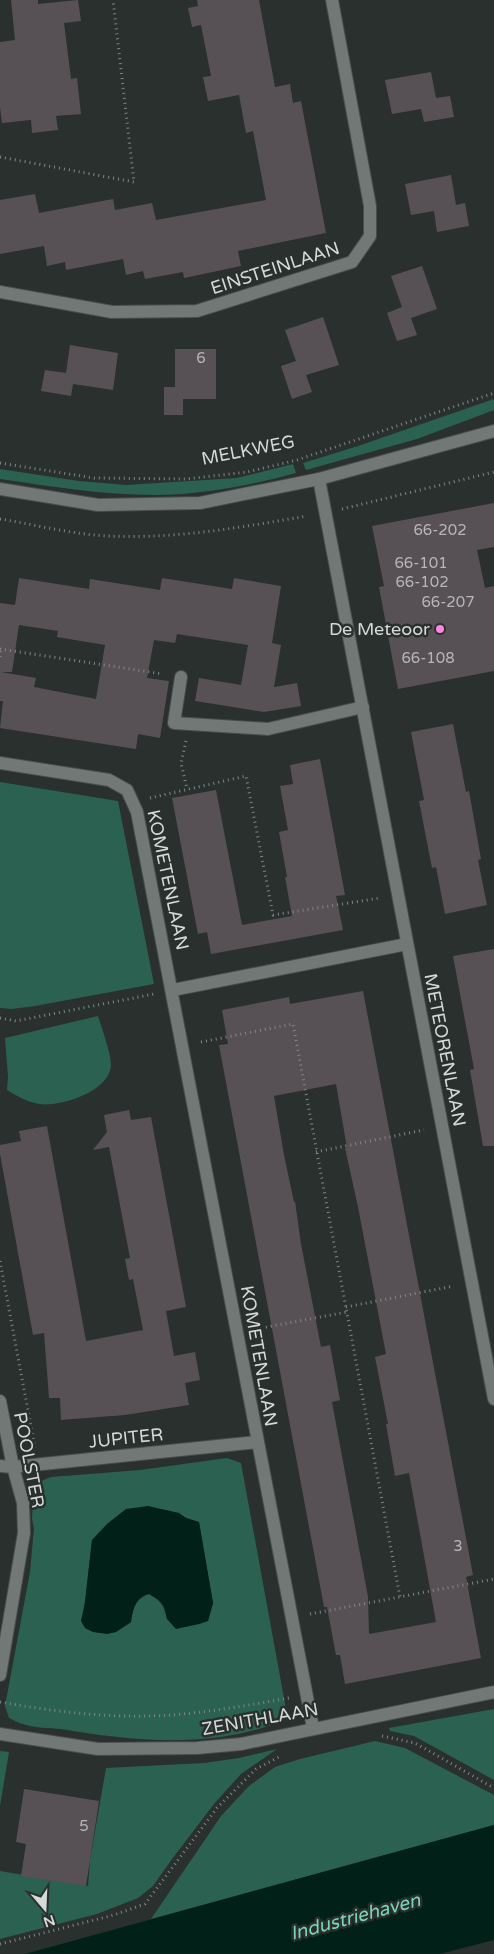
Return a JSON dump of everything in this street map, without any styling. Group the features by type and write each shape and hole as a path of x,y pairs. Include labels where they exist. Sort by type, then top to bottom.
{"street":[{"name":"EINSTEINLAAN","path":"0,292 112,312 197,311 352,262 370,236 370,206 332,0"},
{"path":"0,489 98,505 200,503 319,479 494,431"},
{"name":"METEORENLAAN","path":"319,479 494,1399"},
{"path":"181,677 174,723 268,730 363,707"},
{"name":"KOMETENLAAN","path":"0,762 109,780 127,790 137,812 173,990 257,1442 313,1728"},
{"path":"173,990 407,944"},
{"name":"POOLSTER","path":"0,1401 6,1466 23,1503 24,1533 0,1675"},
{"name":"JUPITER","path":"6,1466 257,1442"},
{"name":"ZENITHLAAN","path":"0,1734 98,1749 197,1748 241,1744 494,1692"}],"path":[{"path":"0,157 134,182 112,0"},
{"name":"MELKWEG","path":"0,463 94,478 112,479 186,480 247,472 297,460 494,393"},
{"path":"0,519 94,535 163,536 228,529 325,513 494,472"},
{"path":"0,657 1,649 181,677"},
{"path":"187,789 181,763 189,724"},
{"path":"132,802 246,776 273,915 398,895"},
{"path":"0,1018 16,1020 173,990"},
{"path":"183,1045 293,1024 400,1597"},
{"path":"316,1152 442,1126"},
{"path":"0,1261 38,1464"},
{"path":"346,1308 472,1283"},
{"path":"237,1333 347,1312"},
{"path":"291,1618 494,1580"},
{"name":"ZENITHLAAN","path":"0,1702 51,1711 121,1715 170,1715 237,1707 306,1695"},
{"path":"376,1734 415,1743 494,1788"},
{"path":"0,1944 114,1915 145,1904 217,1808 256,1769 282,1756"}],"shaded area":[{"path":"494,399 494,410 417,439 306,470 303,463 358,446"},
{"path":"293,464 296,473 240,486 183,494 137,495 68,489 0,479 0,469 79,481 126,485 237,478"},
{"path":"0,782 118,801 154,984 35,1006 11,1009 0,1008"},
{"path":"98,1016 111,1060 108,1075 102,1083 82,1096 59,1103 48,1104 30,1102 7,1090 5,1038"},
{"path":"227,1458 241,1463 286,1709 279,1722 253,1731 226,1736 171,1740 115,1737 37,1727 21,1724 9,1718 5,1706 30,1572 34,1528 32,1519 33,1498 41,1481 51,1477 140,1470","holes":["166,1510 199,1522 213,1603 208,1621 167,1619 161,1604 149,1594 138,1601 134,1608 131,1622 120,1629 103,1633 85,1628 84,1610 92,1540"]},
{"path":"494,1709 494,1780 414,1736 390,1731 389,1728"},
{"path":"375,1741 405,1748 494,1795 494,1825 151,1919 221,1816 249,1786 275,1767"},
{"path":"277,1749 241,1774 214,1804 153,1886 138,1898 97,1914 0,1939 0,1871 88,1886 90,1860 106,1768 204,1763 239,1758"},
{"path":"0,1751 9,1752 0,1806"}],"water":[{"path":"148,1506 179,1513 186,1518 199,1522 213,1603 208,1621 176,1629 167,1619 164,1606 159,1600 149,1594 138,1601 134,1608 131,1622 116,1632 107,1634 93,1632 85,1628 81,1621 92,1540 107,1524 126,1509"},
{"name":"Industriehaven","path":"494,1825 494,1940 440,1954 25,1954"}],"building":[{"path":"11,0 38,0 38,4 78,0 81,21 64,23 71,79 77,78 81,114 56,116 58,130 32,133 31,120 2,123 0,107 0,42 15,40"},
{"path":"197,0 259,0 275,87 290,84 293,103 301,101 326,233 238,251 241,266 184,278 183,272 145,279 143,271 126,275 123,259 66,270 65,262 47,266 44,246 0,254 0,200 35,194 39,213 113,199 115,210 152,203 156,220 266,200 253,131 246,133 239,95 208,101 203,77 211,76 201,25 192,27 188,8 198,6"},
{"path":"431,72 436,98 450,96 454,117 424,122 421,109 392,114 385,80"},
{"path":"451,175 456,205 465,203 469,226 437,232 434,211 411,215 405,184"},
{"path":"422,266 437,309 411,318 417,335 397,341 387,313 402,307 391,276"},
{"path":"323,317 339,365 306,375 312,392 292,399 281,366 296,361 285,330"},
{"path":"70,345 118,353 113,390 73,384 71,396 41,391 45,370 66,373"},
{"path":"175,349 216,349 216,399 183,399 183,415 164,415 164,387 175,387"},
{"name":"De Meteoor","path":"494,503 494,547 477,550 485,588 494,586 494,671 398,689 379,587 384,586 372,526"},
{"path":"19,578 89,589 90,579 160,590 162,578 232,589 234,578 281,586 272,643 281,645 274,687 297,683 301,706 264,712 195,701 199,678 241,685 248,645 177,634 175,643 154,640 147,678 169,681 160,738 138,734 136,749 0,728 3,701 0,701 0,603 15,605","holes":["19,625 58,631 57,637 105,645 96,699 34,687 36,678 1,672 12,672"]},
{"path":"453,724 466,792 469,791 481,859 478,860 487,905 445,914 436,867 432,868 419,801 424,800 411,732"},
{"path":"320,759 345,895 336,896 343,930 211,954 207,932 198,934 172,798 216,790 242,925 292,916 279,832 288,830 280,786 293,784 290,765"},
{"path":"494,949 494,1146 483,1146 470,1070 474,1069 453,956"},
{"path":"363,991 473,1575 466,1577 481,1658 345,1684 340,1655 336,1655 327,1607 324,1607 219,1045 228,1044 222,1010 289,997 290,1004","holes":["336,1084 347,1148 345,1148 386,1354 375,1357 388,1424 386,1424 395,1476 409,1473 436,1622 369,1634 368,1597 332,1402 340,1400 330,1345 321,1347 274,1096"]},
{"path":"129,1110 131,1120 151,1117 186,1307 166,1311 174,1356 195,1352 200,1380 185,1383 189,1405 125,1415 61,1420 60,1398 49,1398 44,1333 33,1335 0,1154 0,1145 21,1141 19,1131 47,1126 86,1341 143,1330 133,1279 129,1280 125,1259 130,1258 109,1147 93,1150 107,1132 104,1115"},
{"path":"24,1789 99,1801 86,1886 21,1876 26,1844 16,1842"}],"place":[{"name":"De Meteoor","path":"440,629"}]}
